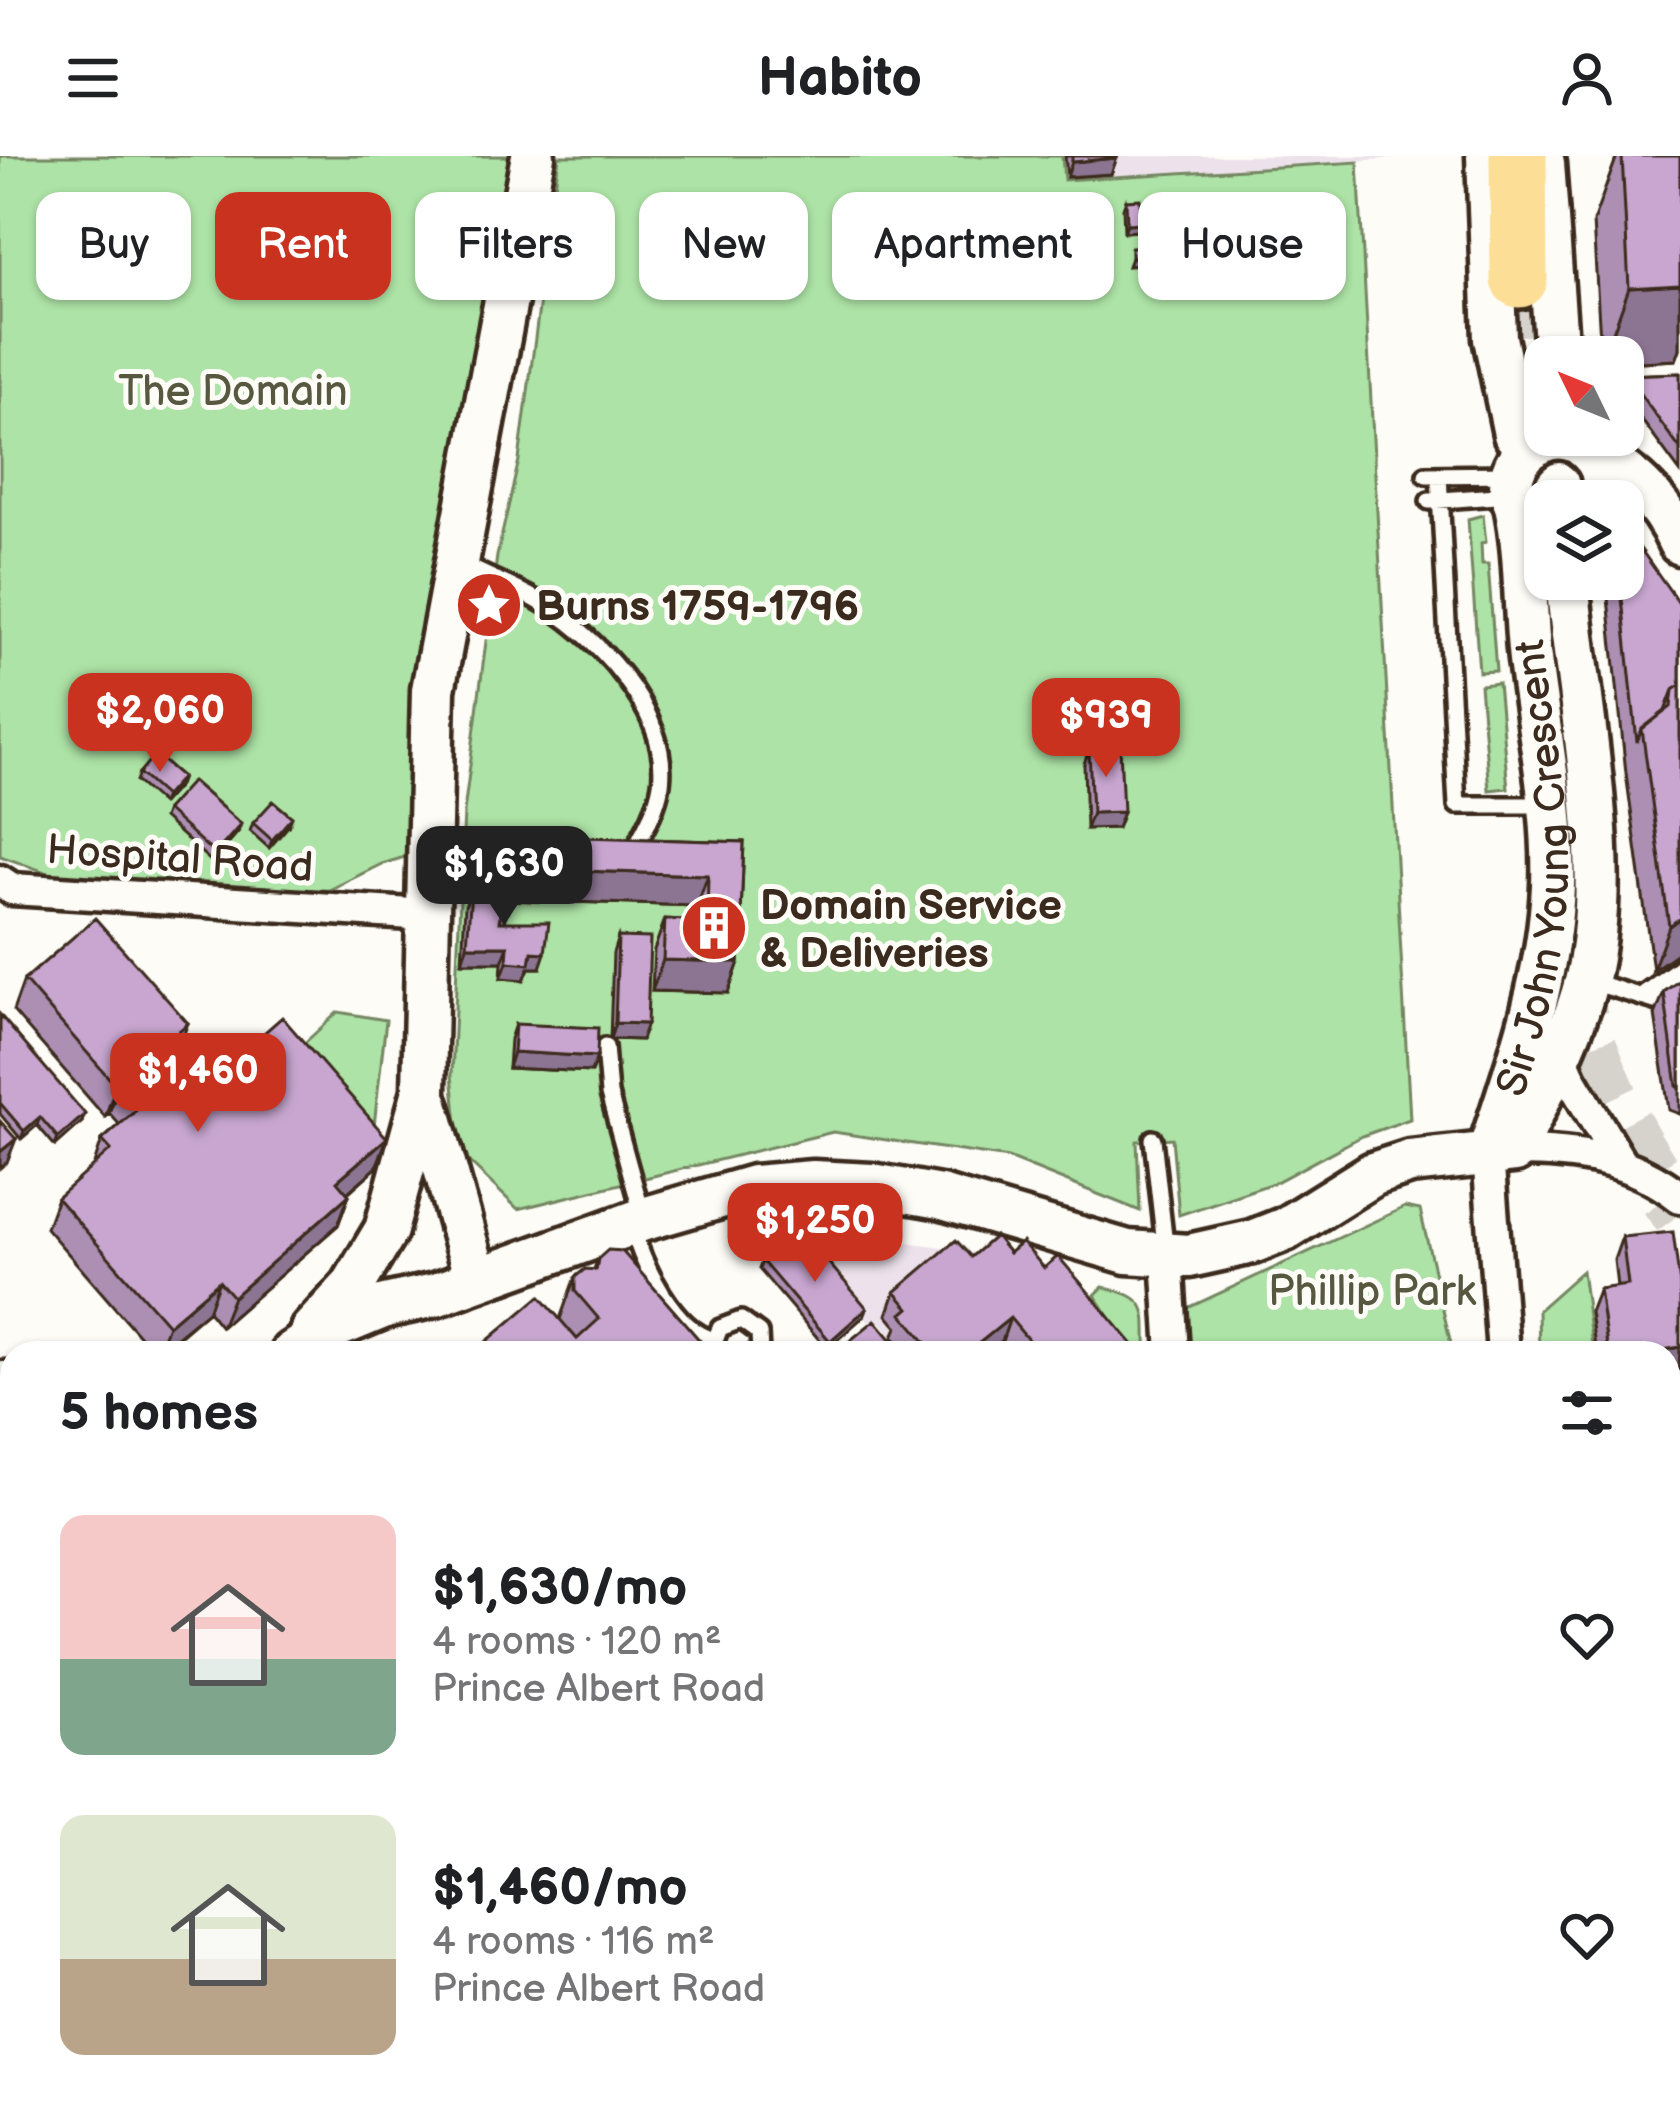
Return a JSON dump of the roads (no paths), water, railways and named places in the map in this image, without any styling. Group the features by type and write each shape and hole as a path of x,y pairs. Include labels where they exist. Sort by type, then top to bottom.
{"highway":[{"path":"1518,156 1535,276"}],"street":[{"path":"302,1341 352,1287 383,1236 424,1091 433,690 533,156"},
{"name":"Sir John Young Crescent","path":"1487,156 1495,338 1519,483 1529,644 1550,805 1553,884 1545,958 1501,1153"},
{"path":"1519,483 1543,156"},
{"path":"1535,276 1552,336"},
{"path":"1601,456 1654,498 1680,543"},
{"path":"1644,525 1680,562"},
{"name":"Sir John Young Crescent","path":"1501,1153 1559,1051 1586,980 1596,912 1569,600"},
{"path":"1550,805 1561,784 1562,711 1574,651"},
{"name":"Hospital Road","path":"4,892 428,915"},
{"path":"1559,1051 1570,1079 1620,1162"},
{"path":"424,1091 476,1280"},
{"path":"313,1341 358,1316 754,1187 813,1182 872,1185 940,1197 1104,1246 1167,1257 1252,1242 1285,1228 1350,1185 1410,1162 1554,1152 1620,1162 1680,1197"},
{"path":"1501,1153 1503,1341"},
{"path":"383,1236 399,1271 414,1285 435,1294"},
{"path":"1167,1257 1172,1341"},
{"path":"362,1341 435,1294"}],"lane":[{"path":"1519,483 1432,475 1457,805 1550,805"},
{"path":"1434,500 1519,483"},
{"path":"458,562 536,599 595,641 652,724 659,746 661,784 651,819 628,861"},
{"path":"1641,996 1680,967"},
{"path":"1586,980 1654,1001 1680,982"},
{"path":"605,1047 609,1094 646,1271 708,1341"},
{"path":"1153,1138 1167,1257"},
{"path":"717,1341 720,1328 741,1320 754,1327 759,1341"}],"tunnel":[{"path":"1519,279 1524,376"},
{"path":"1559,880 1566,961 1597,1069 1642,1158 1680,1214"}],"place":[{"name":"Burns 1759-1796","path":"489,605"},
{"name":"Domain Service & Deliveries","path":"714,928"}],"park label":[{"name":"The Domain","path":"233,390"},
{"name":"Phillip Park","path":"1372,1290"}]}
